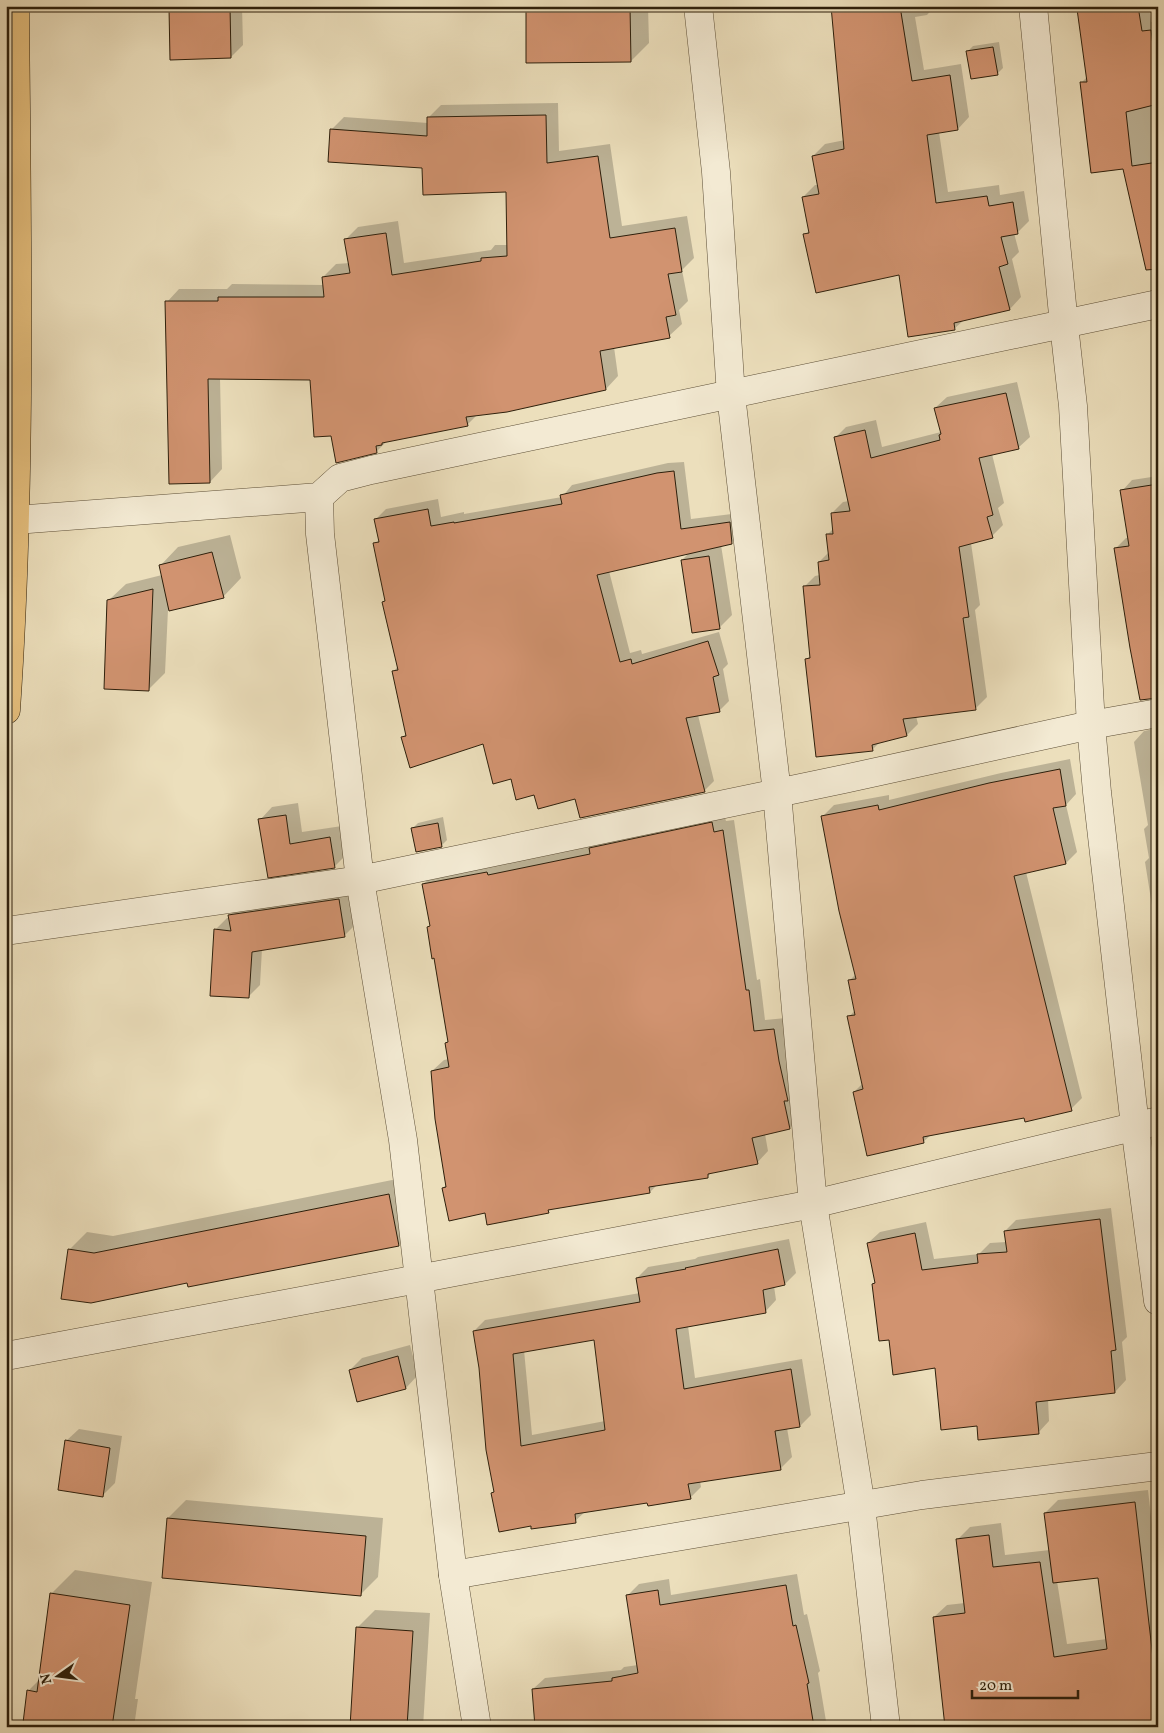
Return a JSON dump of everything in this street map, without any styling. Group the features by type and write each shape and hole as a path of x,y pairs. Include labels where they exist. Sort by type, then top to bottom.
{"highway":[{"path":"6,710 18,440 15,6"}],"street":[{"path":"698,6 716,172 731,395 777,792 813,1204 861,1506 886,1727"},
{"path":"1033,6 1073,406 1091,725 1097,792 1146,1123 1158,1301"},
{"path":"15,520 318,498 340,478 363,472 1158,304"},
{"path":"318,498 320,534 360,880 404,1140 418,1280 454,1575 477,1727"},
{"path":"6,930 360,880 1091,725 1158,713"},
{"path":"6,1356 418,1280 813,1204 1146,1123"},
{"path":"454,1575 922,1495 1158,1466"}],"building":[{"path":"230,6 231,58 170,60 169,8"},
{"path":"526,6 630,6 631,62 526,63"},
{"path":"831,6 900,6 912,81 950,75 958,130 927,135 936,203 987,196 989,206 1013,202 1018,234 1001,237 1008,264 999,267 1010,310 954,323 955,330 908,337 899,275 816,293 803,234 809,233 802,197 819,194 812,156 844,149"},
{"path":"1099,6 1138,6 1142,31 1151,30 1158,85 1158,104 1126,112 1132,166 1158,162 1158,269 1146,270 1123,169 1091,173 1080,82 1087,82 1077,9"},
{"path":"993,47 998,75 971,79 966,51"},
{"path":"546,115 547,163 598,156 610,238 675,228 682,272 668,274 676,315 666,317 670,338 600,351 606,390 507,412 466,417 468,426 382,443 382,445 376,446 377,453 336,463 331,436 314,437 310,380 208,379 210,483 169,484 165,301 218,301 218,297 324,297 322,277 350,273 344,239 386,233 392,275 481,261 481,258 507,256 506,192 423,195 422,168 328,162 330,129 427,136 427,117"},
{"path":"1006,393 1019,449 979,458 993,515 987,517 993,538 959,547 969,617 963,618 976,710 903,719 907,736 872,745 873,751 816,757 805,659 810,658 803,586 820,585 818,562 829,560 826,534 833,534 831,513 850,511 834,437 865,430 871,458 940,440 939,435 941,434 934,408"},
{"path":"674,471 681,529 730,522 732,544 597,575 620,662 631,659 632,664 708,641 719,675 713,677 720,712 686,718 705,792 580,818 575,799 538,809 534,795 516,800 511,779 493,784 483,744 410,768 401,737 406,736 392,671 398,670 382,602 385,601 373,543 379,542 374,519 428,509 431,526 454,523 562,504 560,495 657,473"},
{"path":"1158,484 1158,698 1140,700 1114,548 1129,546 1120,490"},
{"path":"212,552 224,598 169,611 159,565"},
{"path":"709,556 720,629 692,633 681,560"},
{"path":"153,589 149,691 104,689 107,600"},
{"path":"1060,769 1066,806 1053,808 1066,864 1014,876 1072,1111 1025,1122 1024,1118 923,1137 924,1143 867,1156 853,1092 863,1089 847,1016 855,1015 848,980 856,979 839,911 821,816 878,805 879,810 989,783"},
{"path":"286,815 290,844 330,837 335,868 268,878 258,819"},
{"path":"712,822 714,832 723,830 746,990 749,990 754,1031 774,1029 788,1101 784,1101 790,1129 752,1138 758,1164 708,1174 708,1178 649,1187 650,1193 548,1210 549,1213 487,1225 485,1213 449,1221 442,1188 446,1187 435,1119 431,1071 449,1067 445,1043 448,1042 434,958 432,959 427,927 430,926 422,884 487,872 488,875 590,854 589,848"},
{"path":"438,823 442,847 416,852 411,828"},
{"path":"339,899 345,937 252,952 249,998 210,996 214,929 231,931 228,915"},
{"path":"389,1194 399,1246 188,1287 187,1283 91,1303 61,1299 68,1249 94,1253"},
{"path":"1100,1219 1116,1350 1111,1351 1115,1393 1036,1402 1039,1434 978,1440 977,1426 941,1430 935,1368 893,1375 889,1340 879,1341 872,1284 875,1283 867,1243 915,1233 922,1270 978,1263 977,1254 1007,1252 1004,1231"},
{"path":"778,1249 785,1285 763,1290 766,1313 676,1329 684,1389 791,1369 800,1427 775,1431 781,1470 688,1484 691,1499 648,1506 647,1503 575,1514 576,1523 531,1529 531,1526 499,1532 491,1493 494,1492 486,1450 479,1368 473,1331 640,1302 636,1278","holes":["594,1340 605,1430 521,1446 513,1354"]},
{"path":"398,1356 406,1389 357,1402 349,1370"},
{"path":"65,1440 110,1448 103,1497 58,1490"},
{"path":"1135,1502 1157,1693 1155,1693 1158,1727 945,1727 933,1617 965,1613 956,1539 989,1535 993,1567 1040,1562 1054,1657 1107,1649 1098,1578 1053,1583 1044,1513"},
{"path":"167,1518 366,1536 361,1596 162,1578"},
{"path":"786,1585 793,1626 796,1625 809,1683 807,1684 814,1727 535,1727 532,1689 612,1681 612,1678 638,1673 626,1595 658,1590 660,1605"},
{"path":"50,1593 130,1605 112,1727 44,1727 23,1723 27,1690 37,1692"},
{"path":"356,1627 413,1631 407,1727 350,1727"}]}
